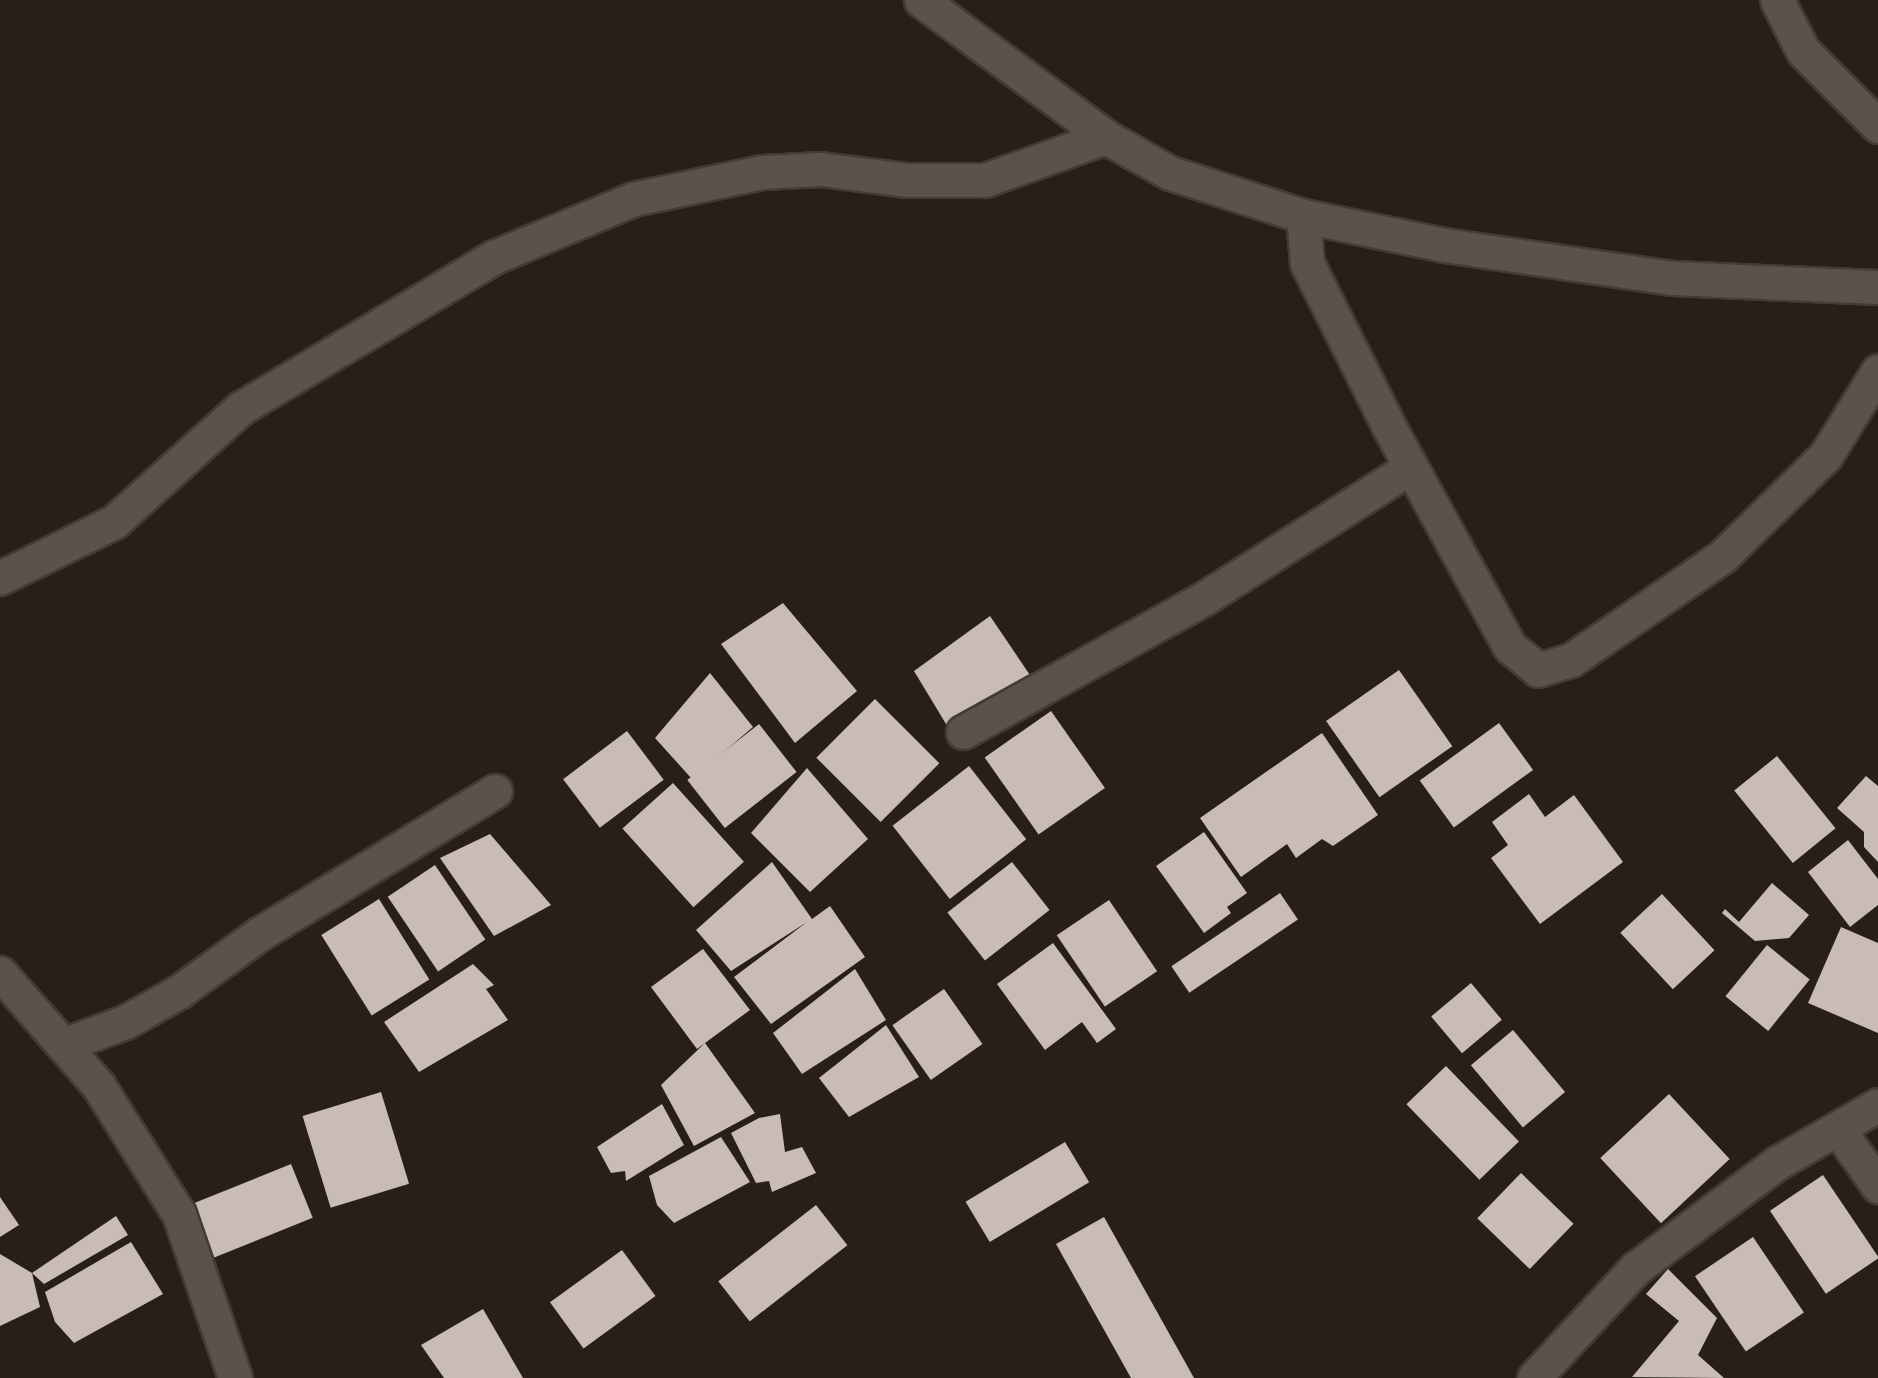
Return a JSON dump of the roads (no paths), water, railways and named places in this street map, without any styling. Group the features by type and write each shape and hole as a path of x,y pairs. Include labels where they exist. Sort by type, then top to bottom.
{"street":[{"path":"921,0 1106,137 1170,173 1303,216 1444,244 1672,278 1878,287"},
{"path":"1777,0 1803,51 1878,126"},
{"path":"0,578 114,522 241,408 494,257 633,199 762,172 821,169 907,180 985,180 1106,137"},
{"path":"1303,216 1307,262 1411,467 1510,647 1527,665 1548,671 1723,555 1780,505 1826,455 1878,371"},
{"path":"963,732 1203,599 1411,467"},
{"path":"63,1045 125,1022 180,991 259,934 495,791"},
{"path":"0,973 98,1085 179,1214 235,1378"},
{"path":"1534,1378 1635,1268 1777,1163 1878,1105"},
{"path":"1838,1129 1878,1186"}]}
